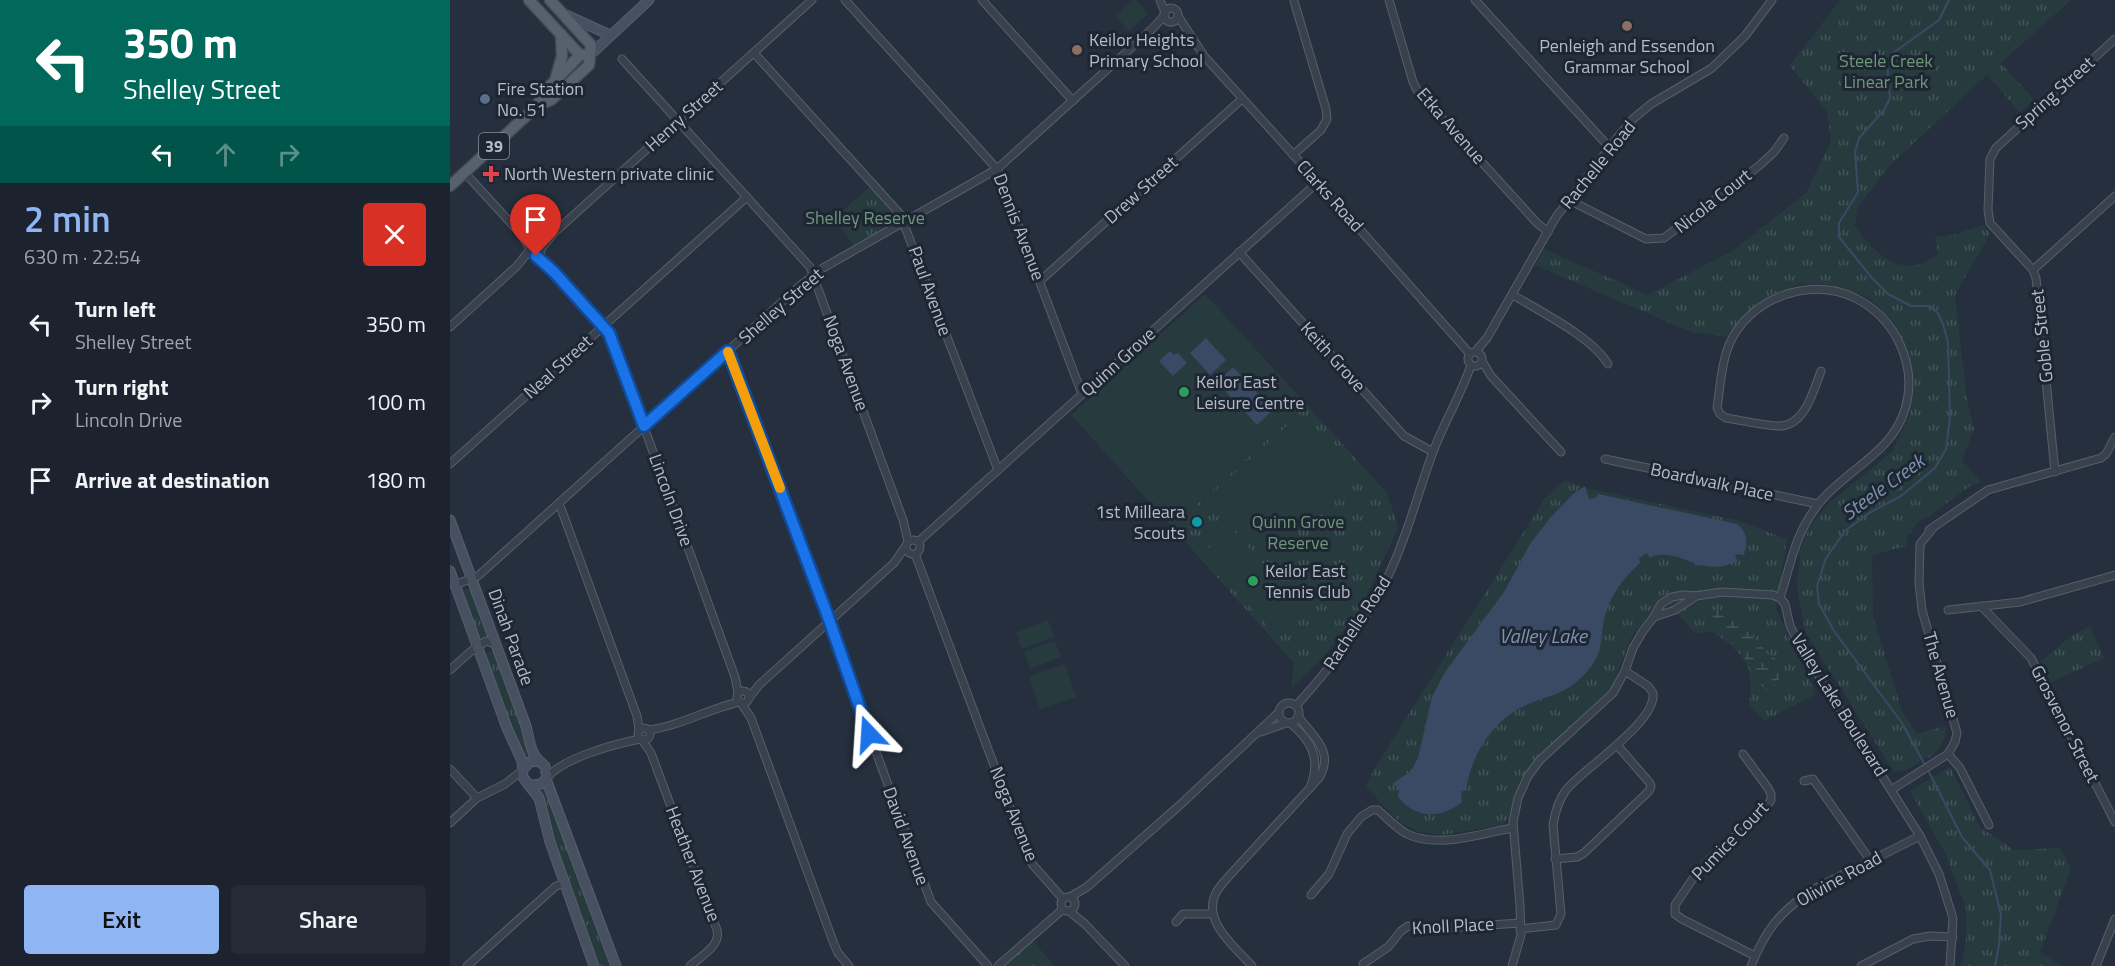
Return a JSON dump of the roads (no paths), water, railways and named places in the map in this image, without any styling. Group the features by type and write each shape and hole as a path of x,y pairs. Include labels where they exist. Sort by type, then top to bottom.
{"main road":[{"path":"529,0 561,34 585,55 591,45 550,0"},
{"name":"39","path":"555,80 561,56 561,34"},
{"name":"39","path":"450,186 538,105 551,100 589,65 585,55 555,80 543,93 538,105"}],"street":[{"path":"585,55 649,0"},
{"name":"Henry Street","path":"450,327 812,0"},
{"path":"982,0 1073,101"},
{"name":"Clarks Road","path":"1161,0 1169,16 1191,38"},
{"name":"Etka Avenue","path":"1389,0 1418,92 1537,223 1548,232"},
{"path":"1475,0 1609,147"},
{"name":"Rachelle Road","path":"1477,355 1548,232 1609,147 1634,118 1652,104 1713,68 1730,52 1772,0"},
{"name":"Dennis Avenue","path":"844,1 998,169 1082,394"},
{"path":"1293,155 1321,130 1327,120 1326,109 1294,1"},
{"name":"Clarks Road","path":"1169,16 1176,10 1204,56 1477,355 1491,376 1561,452"},
{"path":"562,13 610,35"},
{"name":"Shelley Street","path":"455,585 472,580 813,276 998,169 1169,16"},
{"name":"Spring Street","path":"1996,148 2115,39"},
{"name":"Paul Avenue","path":"754,53 900,214 998,470"},
{"name":"Noga Avenue","path":"622,59 810,267 911,542 913,554 1028,856 1033,865 1066,898 1070,907"},
{"name":"Drew Street","path":"1040,281 1242,99"},
{"name":"Nicola Court","path":"1569,200 1646,239 1664,238 1760,165 1774,152 1784,138"},
{"name":"Goble Street","path":"1996,148 1990,159 1988,210 1990,223 2033,270 2037,286 2055,472"},
{"name":"Lincoln Drive","path":"465,173 604,326 612,339 834,944 844,964"},
{"name":"Quinn Grove","path":"546,778 563,764 724,705 759,685 894,563 911,542 998,470 1318,182"},
{"path":"2033,270 2115,196"},
{"name":"Neal Street","path":"450,464 747,197"},
{"name":"Keith Grove","path":"1239,252 1404,436 1433,452"},
{"path":"1512,966 1516,957 1520,926 1513,828 1518,798 1528,776 1540,760 1613,693 1625,671 1633,648 1661,604 1670,598 1683,595 1736,592 1773,595 1780,598 1794,544 1818,504 1880,449 1896,430 1905,410 1910,383 1907,360 1900,344 1891,328 1871,309 1855,297 1834,291 1814,289 1792,292 1769,301 1751,313 1737,330 1728,347 1717,408 1726,418 1782,426 1792,422 1802,413 1809,402 1821,371"},
{"path":"1513,295 1582,338 1596,349 1608,364"},
{"name":"David Avenue","path":"728,351 827,614 931,902 988,966"},
{"path":"1477,355 1473,365 1468,361 1477,355"},
{"name":"Clarks Road","path":"1473,365 1491,376"},
{"name":"Rachelle Road","path":"1296,706 1323,675 1358,627 1390,572 1433,452 1473,365"},
{"name":"The Avenue","path":"1948,754 1957,733 1922,609 1915,547 1918,537 1988,490 2100,458 2106,454 2115,437"},
{"name":"Boardwalk Place","path":"1605,459 1818,504"},
{"name":"Heather Avenue","path":"559,503 719,937 717,943 690,966"},
{"name":"Dinah Parade","path":"450,520 526,726 531,749 535,758 542,763"},
{"path":"911,542 920,549 913,554"},
{"name":"Quinn Grove","path":"894,563 913,554"},
{"name":"Dinah Parade","path":"450,571 524,769"},
{"path":"1948,610 2020,602 2115,575"},
{"path":"1654,617 1675,609 1696,596"},
{"name":"Valley Lake Boulevard","path":"1780,598 1785,604 1790,626 1805,654 1920,836 1939,874 1953,918 1950,966"},
{"name":"Grosvenor Street","path":"1981,606 2031,658 2115,822"},
{"path":"450,670 486,641 495,644"},
{"path":"1617,745 1649,782 1651,786 1649,792 1584,853 1577,857 1555,859 1553,825 1560,799 1642,719 1654,698 1648,686 1625,671"},
{"path":"999,966 1070,907 1087,887 1259,733 1284,704 1290,703 1296,706 1298,716 1323,749 1324,769 1319,778 1216,892 1212,914 1226,937 1252,966"},
{"path":"1278,713 1281,719 1288,723 1313,751 1316,771 1310,787"},
{"path":"1259,733 1295,721 1298,716"},
{"path":"1313,751 1323,749"},
{"name":"Pumice Court","path":"1743,754 1768,788 1771,800 1764,810 1711,858 1694,877 1674,909 1675,914 1682,919 1755,956"},
{"path":"1891,790 1948,754 1960,768 1989,825"},
{"path":"450,823 477,798 506,784 526,765 534,761 542,763 547,770 546,778 616,966"},
{"name":"Quinn Grove","path":"542,763 563,764"},
{"path":"450,769 477,798"},
{"path":"524,769 523,777 539,798 543,819 594,966"},
{"path":"506,784 528,783 537,786 546,778"},
{"path":"1804,781 1813,779 1870,860"},
{"path":"1311,895 1329,874 1347,834 1361,818 1372,810 1378,810 1407,833 1439,841 1513,828"},
{"name":"Olivine Road","path":"1751,966 1761,941 1772,926 1797,901 1812,890 1920,836"},
{"name":"Knoll Place","path":"1363,964 1388,947 1408,926 1445,928 1557,925 1560,914 1555,859"},
{"path":"466,966 556,886 565,883"},
{"path":"1087,887 1066,898 1061,905 1070,907 1125,966"},
{"path":"1176,922 1183,914 1212,914"},
{"path":"2096,966 2115,919"},
{"path":"1861,966 1913,939 1930,936 1953,937"}],"water":[{"path":"1206,338 1226,360 1210,375 1190,353"},
{"path":"1170,351 1174,355 1178,353 1187,363 1173,376 1159,361"},
{"path":"1233,367 1273,410 1257,425 1217,382"},
{"name":"Valley Lake","path":"1585,486 1589,499 1596,498 1598,494 1737,524 1746,538 1744,555 1737,554 1735,556 1738,561 1734,563 1714,567 1671,555 1657,555 1650,558 1647,553 1639,558 1640,563 1612,597 1606,612 1599,652 1584,675 1564,690 1515,711 1494,729 1473,764 1466,790 1461,792 1462,802 1454,808 1437,814 1420,813 1412,809 1398,797 1399,790 1393,783 1411,771 1418,758 1432,697 1445,672 1504,592 1530,544 1550,518 1573,494"}],"waterway":[{"name":"Steele Creek","path":"1925,765 1902,723 1834,631 1819,604 1817,586 1826,558 1845,531 1869,513 1901,496 1935,468 1946,449 1950,418 1948,342 1938,313 1930,306 1911,306 1888,294 1839,237 1839,223 1858,192 1855,152 1859,138 1884,110 1890,98 1887,64 1893,53 1939,20 1949,0"},
{"name":"Steele Creek","path":"1928,770 1962,837 1990,870 2001,915 1995,966"}],"place":[{"name":"Penleigh and Essendon Grammar School","path":"1627,26"},
{"name":"Keilor Heights Primary School","path":"1077,50"},
{"name":"Fire Station No. 51","path":"485,99"},
{"name":"North Western private clinic","path":"491,174"},
{"name":"Keilor East Leisure Centre","path":"1184,392"},
{"name":"1st Milleara Scouts","path":"1197,522"},
{"name":"Keilor East Tennis Club","path":"1253,581"}],"park label":[{"name":"Steele Creek Linear Park","path":"1886,71"},
{"name":"Shelley Reserve","path":"865,218"},
{"name":"Quinn Grove Reserve","path":"1298,532"}]}
